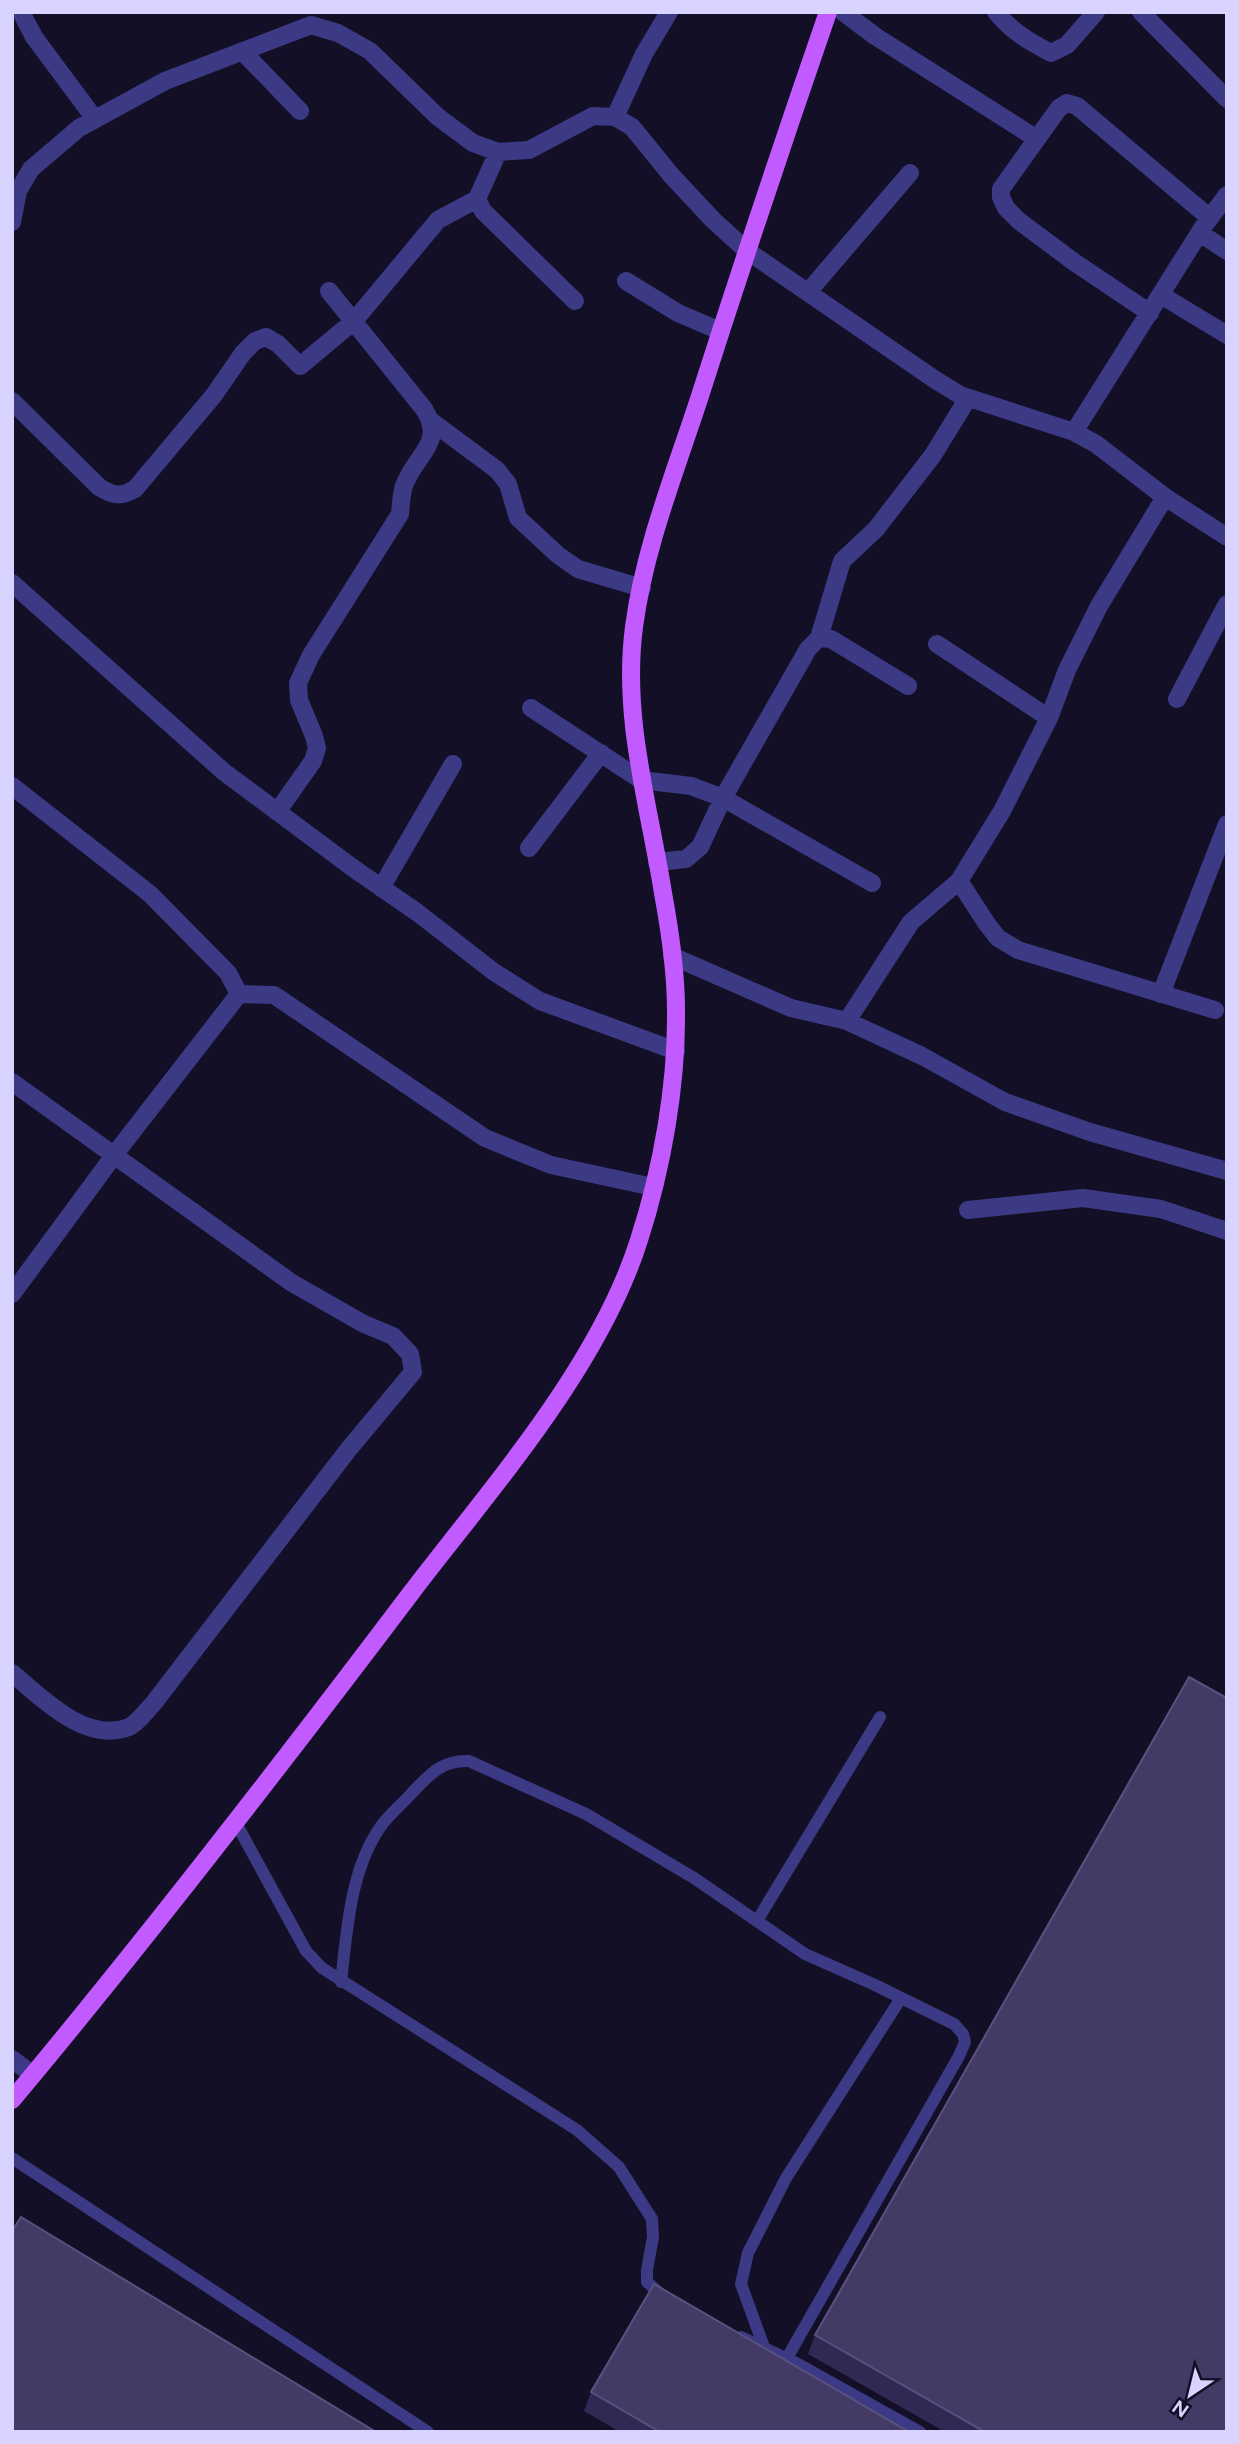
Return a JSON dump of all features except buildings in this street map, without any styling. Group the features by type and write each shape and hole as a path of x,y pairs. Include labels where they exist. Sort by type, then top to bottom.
{"main road":[{"path":"12,2100 236,1823 550,1411 613,1305 638,1243 668,1114 676,1051 677,1003 630,691 634,626 649,551 746,250 828,12"}],"street":[{"path":"21,12 34,37 95,119"},
{"path":"615,117 644,54 669,12"},
{"path":"843,12 875,36 1037,139"},
{"path":"996,12 1022,37 1051,53 1067,45 1096,12"},
{"path":"1141,12 1227,99"},
{"path":"12,222 15,189 31,169 79,128 165,81 316,19 370,51 438,117 473,143 498,152 529,150 593,116 615,117 632,127 705,211 746,250 934,379 968,398 1074,432 1096,444 1166,497 1227,537"},
{"path":"242,51 300,111"},
{"path":"1150,313 1019,221 1006,208 1001,197 1001,189 1059,108 1067,103 1077,106 1205,226 1227,251"},
{"path":"12,401 99,486 110,494 124,496 135,489 214,396 243,353 255,341 266,337 278,344 300,366 354,321 438,220 477,199 498,152"},
{"path":"808,292 910,173"},
{"path":"1074,432 1227,195"},
{"path":"477,199 483,211 575,301"},
{"path":"626,281 678,313 720,331"},
{"path":"329,291 431,421 497,470 508,484 518,518 558,555 578,569 642,588"},
{"path":"1161,295 1227,335"},
{"path":"657,862 686,859 700,847 723,798 808,649 819,638 842,561 876,529 925,466 968,398"},
{"path":"278,812 313,761 317,748 299,700 298,683 311,655 400,514 403,488 433,432 431,421"},
{"path":"846,1021 911,922 959,881 1002,811 1049,718 1067,670 1100,606 1166,497"},
{"path":"12,583 224,772 418,913 494,972 540,1001 676,1051"},
{"path":"1177,699 1227,604"},
{"path":"819,638 831,639 908,686"},
{"path":"937,643 1049,718"},
{"path":"531,708 642,779 691,786 723,798 872,883"},
{"path":"529,848 601,753"},
{"path":"382,888 453,764"},
{"path":"12,786 150,894 228,974 239,994"},
{"path":"1161,994 1227,824"},
{"path":"959,881 998,938 1018,950 1215,1010"},
{"path":"672,956 791,1008 846,1021 922,1056 1005,1102 1090,1132 1227,1171"},
{"path":"12,1294 115,1154 239,994"},
{"path":"239,994 274,995 485,1138 551,1165 653,1187"},
{"path":"12,1082 292,1283 364,1324 393,1336 410,1354 413,1372 348,1450 153,1704 132,1726 108,1732 68,1718 12,1673"},
{"path":"968,1210 1083,1198 1161,1209 1227,1231"},
{"path":"12,2059 33,2075"}],"lane":[{"path":"757,1921 880,1717"},
{"path":"341,1982 349,1915 363,1862 381,1826 426,1778 442,1766 454,1760 469,1761 586,1814 694,1878 805,1954 954,2024 963,2034 965,2042 862,2230 787,2358"},
{"path":"236,1823 306,1951 322,1968 577,2130 619,2167 652,2219 653,2237 647,2282 673,2303"},
{"path":"764,2347 741,2284 748,2253 786,2178 901,1998"},
{"path":"12,2158 428,2432"},
{"path":"726,2330 787,2358 920,2432"}]}
